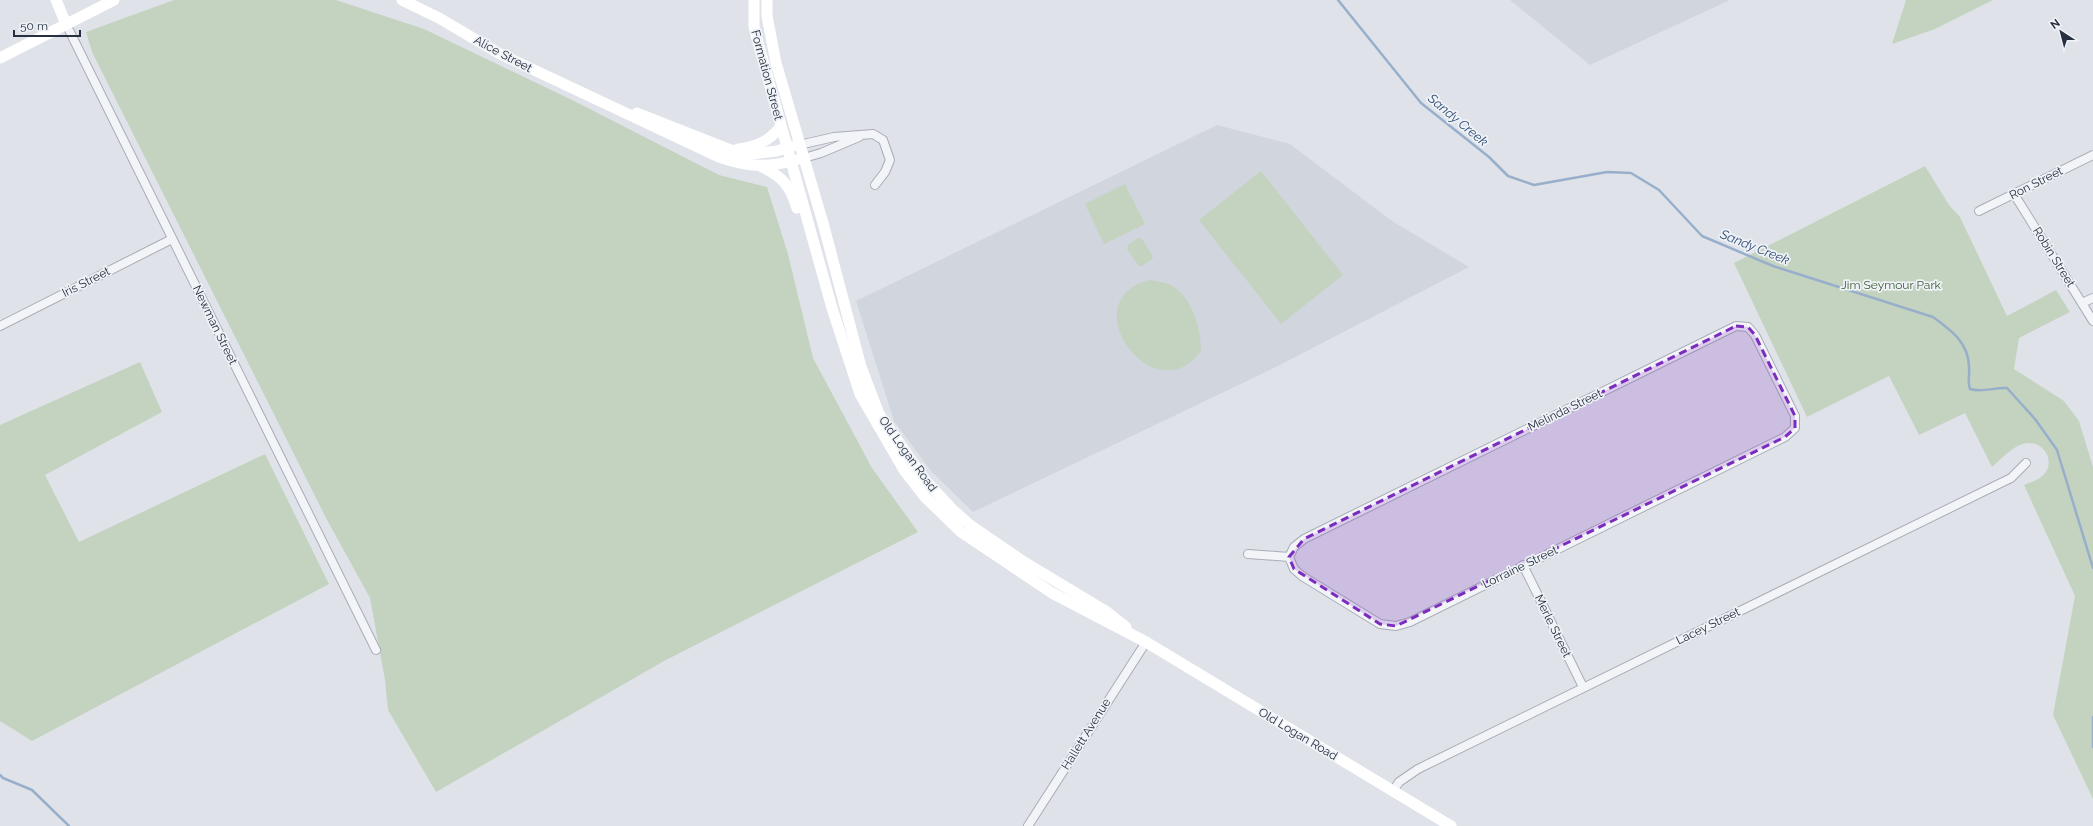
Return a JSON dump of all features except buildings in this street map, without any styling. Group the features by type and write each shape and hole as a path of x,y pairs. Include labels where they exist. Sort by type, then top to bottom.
{"main road":[{"name":"Newman Street","path":"56,0 66,24"},
{"path":"0,58 114,0"},
{"name":"Alice Street","path":"402,0 439,18 500,54 606,102 719,157 738,164 759,166 774,166 804,158"},
{"name":"Formation Street","path":"754,0 754,26 787,148"},
{"name":"Formation Street","path":"767,0 771,40 800,145"},
{"name":"Alice Street","path":"606,102 658,119 731,150 751,154 800,145"},
{"path":"731,150 764,143 775,134 781,126"},
{"name":"Old Logan Road","path":"800,145 867,387 874,404 891,433 941,498 970,525 1024,562 1107,612 1146,642"},
{"name":"Old Logan Road","path":"787,148 839,332 860,394 880,432 917,488 948,521 998,558 1052,593 1146,642 1451,826"},
{"name":"Old Logan Road","path":"759,166 779,176 784,181 794,197 802,224 816,252"}],"street":[{"name":"Newman Street","path":"66,24 376,650"},
{"path":"804,158 833,148 863,134"},
{"path":"800,145 834,137 873,134 884,140 890,160 885,172 875,185"},
{"name":"Ron Street","path":"1979,211 2093,154"},
{"name":"Robin Street","path":"2014,194 2093,322"},
{"name":"Iris Street","path":"0,326 172,239"},
{"path":"2082,303 2093,298"},
{"name":"Melinda Street","path":"1289,557 1294,547 1304,539 1736,326 1748,327 1755,335 1795,416 1795,428"},
{"name":"Lorraine Street","path":"1289,557 1294,569 1302,576 1380,624 1396,626 1410,622 1785,437 1795,428"},
{"name":"Lacey Street","path":"1394,791 1400,782 1418,769 2011,478 2026,463"},
{"path":"1248,554 1289,557"},
{"name":"Merle Street","path":"1524,565 1583,687"},
{"name":"Hallett Avenue","path":"1028,826 1146,642"}],"highlighted area":[{"path":"1736,326 1748,327 1755,335 1795,416 1795,428 1785,437 1396,626 1380,624 1294,569 1289,557 1304,539"}],"shaded area":[{"path":"1510,0 1730,0 1590,65"},
{"path":"1217,125 1290,144 1392,221 1469,267 1276,367 973,512 931,471 894,421 856,301"}],"green space":[{"path":"174,0 336,0 424,29 576,102 719,175 767,187 788,254 813,358 872,468 918,532 664,661 436,792 388,710 385,680 370,598 326,518 92,52 86,32"},
{"path":"1906,0 1993,0 1935,29 1892,44"},
{"name":"Jim Seymour Park","path":"1925,166 1949,205 1960,217 2007,316 2056,290 2070,312 2019,338 2014,369 2064,401 2079,421 2093,467 2093,799 2053,715 2075,596 2024,485 2041,477 2046,471 2049,464 2045,451 2040,446 2033,443 2025,443 2006,454 1992,467 1965,413 1919,435 1889,376 1807,417 1734,263"},
{"path":"1261,171 1343,275 1281,324 1199,220"},
{"path":"1125,184 1145,224 1104,244 1085,204"},
{"path":"1138,238 1142,239 1153,256 1152,259 1142,266 1139,266 1127,249 1128,245"},
{"path":"1150,280 1165,283 1174,287 1186,299 1195,316 1201,342 1201,351 1182,367 1162,370 1143,362 1128,347 1119,328 1118,308 1127,291"},
{"path":"140,362 162,412 45,475 79,542 265,454 329,584 32,741 0,721 0,425"}],"waterway":[{"name":"Sandy Creek","path":"1338,0 1421,103 1489,157 1508,176 1534,185 1607,172 1631,173 1659,190 1702,236 1773,266 1933,317 1940,322 1958,338 1966,351 1968,358 1970,389 1984,390 2007,388 2035,419 2057,450 2093,568"},
{"name":"Sandy Creek","path":"2093,717 2093,747"},
{"path":"0,775 3,778 32,790 69,826"}]}
